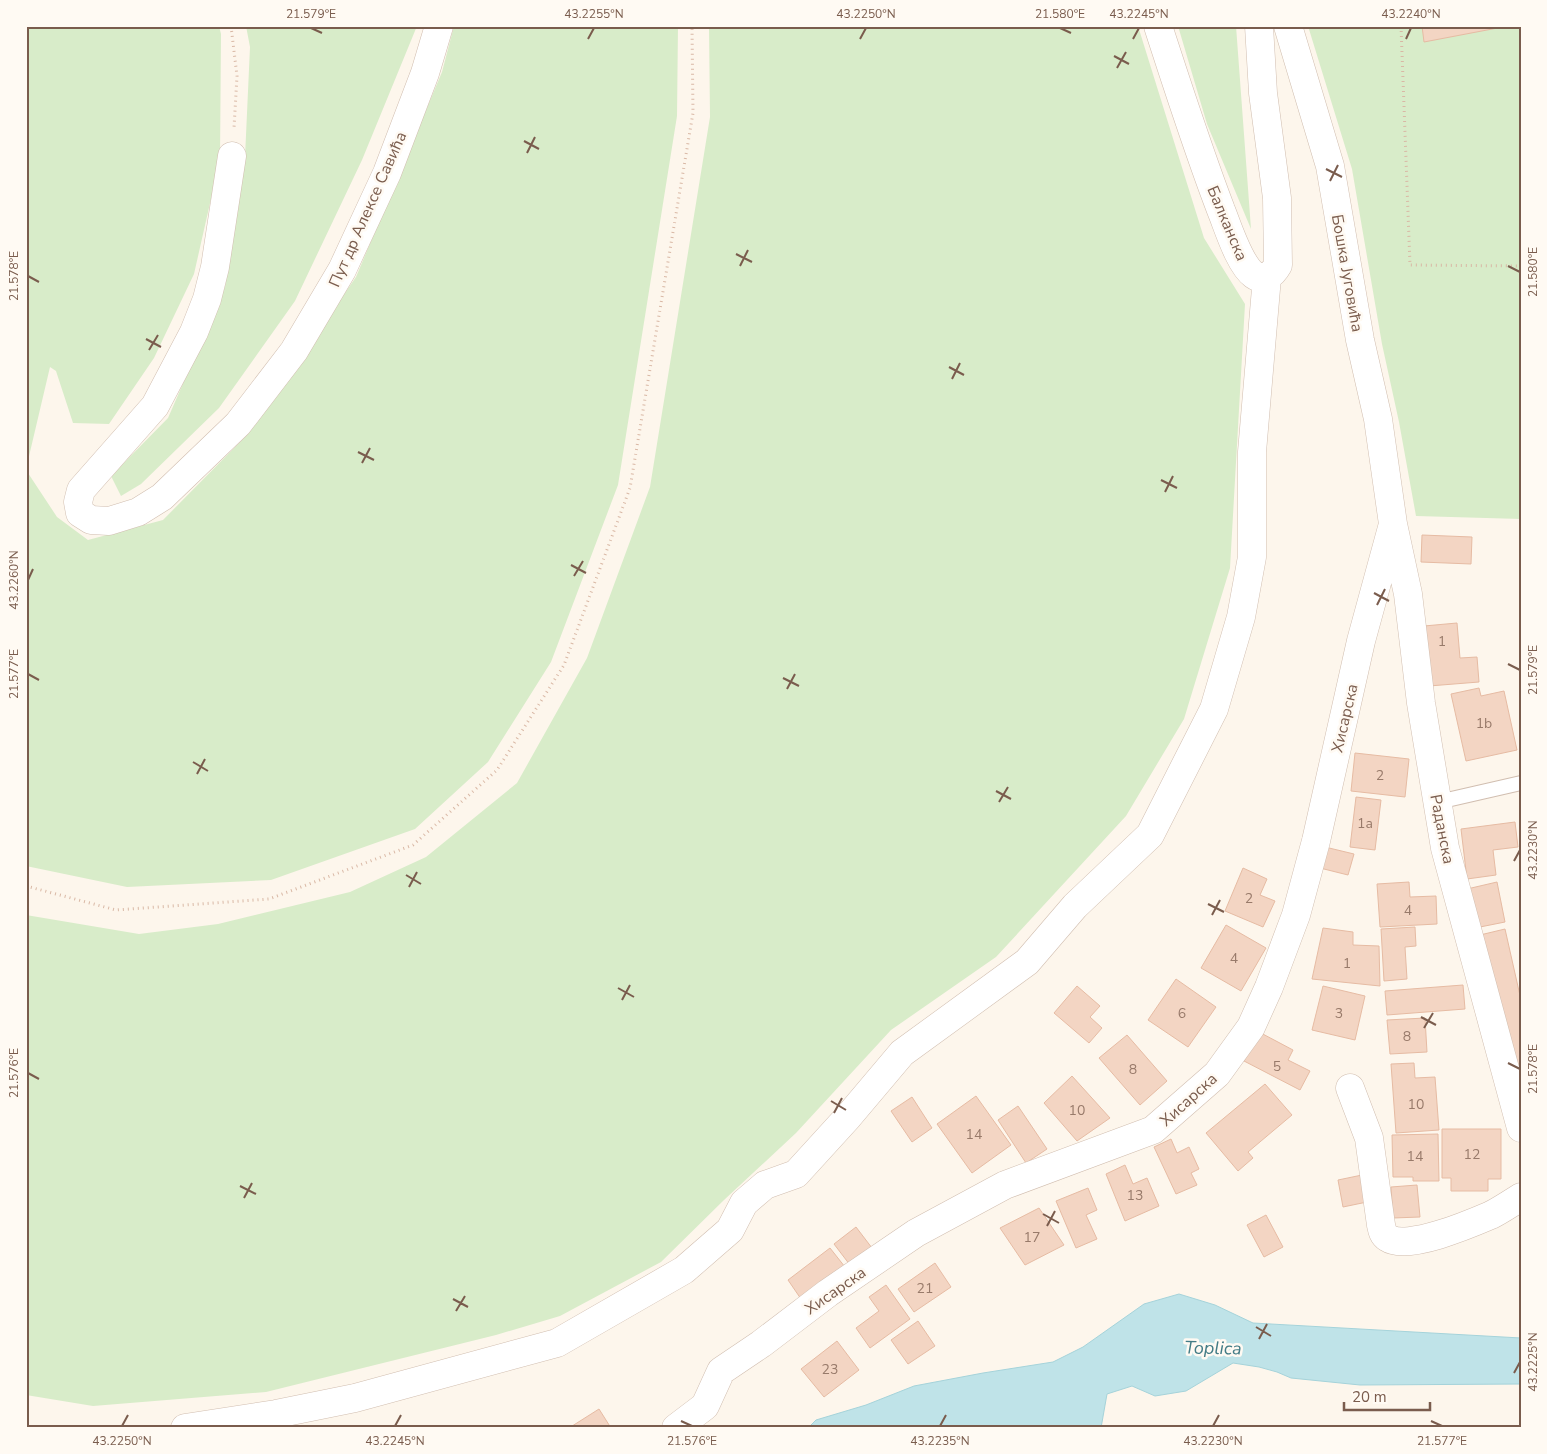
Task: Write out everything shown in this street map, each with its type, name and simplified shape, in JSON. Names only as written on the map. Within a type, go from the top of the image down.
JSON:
[{"type":"street","name":"Пут др Алексе Савића","points":[[232,156],[215,267],[207,299],[194,332],[155,406],[81,490],[78,502],[80,513],[91,520],[109,520],[123,517],[138,512],[162,497],[238,424],[294,351],[342,270],[387,173],[425,73],[439,26]]},
{"type":"street","name":"Балканска","points":[[1158,26],[1189,124],[1233,240],[1243,260],[1253,274],[1259,277],[1267,277]]},
{"type":"street","points":[[185,1428],[276,1414],[355,1398],[557,1343],[684,1270],[730,1230],[744,1203],[764,1185],[796,1174],[848,1117],[902,1053],[1027,962],[1075,906],[1150,834],[1214,709],[1241,617],[1252,557],[1252,452],[1267,277],[1274,273],[1278,265],[1277,198],[1263,93],[1259,26]]},
{"type":"street","name":"Бошка Југовића","points":[[1288,26],[1330,166],[1360,340],[1378,419],[1393,524]]},
{"type":"street","name":"Раданска","points":[[1393,524],[1408,594],[1421,703],[1445,848],[1521,1128]]},
{"type":"street","name":"Хисарска","points":[[676,1428],[705,1406],[721,1371],[761,1344],[828,1293],[916,1233],[1005,1185],[1153,1130],[1217,1074],[1251,1027],[1269,987],[1296,915],[1316,841],[1370,605],[1393,524]]},
{"type":"street","points":[[1350,1088],[1370,1138],[1380,1225],[1388,1238],[1399,1241],[1424,1240],[1492,1214],[1521,1197]]},
{"type":"lane","points":[[1438,802],[1521,783]]},
{"type":"path","points":[[231,26],[237,76],[232,156]]},
{"type":"path","points":[[26,886],[116,910],[269,899],[413,845],[497,770],[564,665],[630,488],[693,113],[692,26]]},
{"type":"path","points":[[1401,26],[1410,265],[1521,266]]},
{"type":"green space","points":[[26,26],[219,26],[221,34],[220,159],[194,274],[154,358],[109,424],[73,423],[56,371],[50,367],[26,469]]},
{"type":"green space","points":[[246,26],[417,26],[362,160],[295,301],[219,408],[141,484],[121,496],[111,476],[168,418],[225,287],[245,157],[250,47]]},
{"type":"green space","points":[[454,26],[678,26],[677,116],[618,485],[551,662],[488,762],[415,829],[271,880],[127,887],[26,866],[26,470],[57,517],[88,540],[163,520],[247,435],[356,277],[442,72]]},
{"type":"green space","points":[[709,26],[1138,26],[1204,238],[1245,304],[1230,568],[1184,719],[1126,816],[996,957],[891,1030],[796,1133],[661,1262],[560,1316],[496,1335],[266,1392],[93,1406],[26,1395],[26,915],[139,934],[218,924],[350,892],[426,857],[517,783],[587,658],[650,487],[710,117]]},
{"type":"green space","points":[[1178,26],[1236,26],[1251,229],[1207,124]]},
{"type":"green space","points":[[1308,26],[1521,26],[1521,519],[1416,516],[1399,422],[1382,344],[1352,169]]},
{"type":"water","name":"Toplica","points":[[1179,1294],[1215,1305],[1253,1323],[1521,1338],[1521,1384],[1360,1385],[1291,1378],[1259,1367],[1233,1363],[1186,1391],[1155,1396],[1132,1386],[1107,1394],[1101,1428],[808,1428],[816,1420],[866,1405],[914,1386],[1053,1362],[1083,1347],[1144,1304]]},
{"type":"building","points":[[1422,26],[1508,26],[1424,42]]},
{"type":"building","points":[[1422,535],[1472,537],[1471,564],[1421,562]]},
{"type":"building","points":[[1457,623],[1460,658],[1477,657],[1479,682],[1429,686],[1424,626]]},
{"type":"building","points":[[1479,688],[1481,696],[1504,691],[1517,750],[1466,761],[1451,694]]},
{"type":"building","points":[[1355,753],[1409,759],[1405,797],[1351,791]]},
{"type":"building","points":[[1356,797],[1381,800],[1375,850],[1350,847]]},
{"type":"building","points":[[1515,822],[1518,847],[1493,850],[1496,875],[1467,879],[1461,829]]},
{"type":"building","points":[[1325,847],[1354,854],[1348,875],[1320,868]]},
{"type":"building","points":[[1243,868],[1267,879],[1260,895],[1275,901],[1263,927],[1225,911]]},
{"type":"building","points":[[1409,882],[1410,897],[1436,896],[1437,924],[1380,927],[1377,884]]},
{"type":"building","points":[[1497,882],[1505,922],[1475,928],[1467,889]]},
{"type":"building","points":[[1226,925],[1266,948],[1241,991],[1201,968]]},
{"type":"building","points":[[1415,927],[1416,946],[1405,947],[1407,979],[1384,981],[1381,929]]},
{"type":"building","points":[[1323,928],[1353,932],[1353,945],[1379,946],[1380,986],[1312,979]]},
{"type":"building","points":[[1505,929],[1521,1000],[1521,1115],[1480,935]]},
{"type":"building","points":[[1176,979],[1216,1007],[1188,1047],[1148,1020]]},
{"type":"building","points":[[1463,985],[1465,1009],[1387,1015],[1385,991]]},
{"type":"building","points":[[1077,986],[1100,1006],[1090,1017],[1102,1028],[1089,1043],[1054,1013]]},
{"type":"building","points":[[1323,986],[1365,996],[1355,1040],[1312,1030]]},
{"type":"building","points":[[1425,1018],[1427,1052],[1390,1054],[1387,1020]]},
{"type":"building","points":[[1259,1032],[1293,1050],[1288,1060],[1310,1071],[1300,1090],[1244,1061]]},
{"type":"building","points":[[1127,1035],[1167,1081],[1140,1105],[1099,1058]]},
{"type":"building","points":[[1414,1063],[1415,1078],[1435,1077],[1439,1130],[1396,1133],[1391,1064]]},
{"type":"building","points":[[1072,1076],[1110,1118],[1077,1141],[1044,1103]]},
{"type":"building","points":[[1265,1084],[1292,1115],[1248,1152],[1253,1158],[1238,1171],[1206,1133]]},
{"type":"building","points":[[976,1096],[1011,1145],[972,1173],[937,1124]]},
{"type":"building","points":[[912,1097],[932,1128],[912,1142],[891,1111]]},
{"type":"building","points":[[1018,1106],[1047,1149],[1026,1163],[998,1120]]},
{"type":"building","points":[[1442,1129],[1501,1129],[1501,1179],[1488,1179],[1488,1191],[1451,1191],[1451,1178],[1442,1178]]},
{"type":"building","points":[[1438,1134],[1439,1181],[1413,1181],[1413,1177],[1393,1177],[1392,1135]]},
{"type":"building","points":[[1171,1139],[1177,1153],[1189,1147],[1199,1169],[1191,1173],[1197,1185],[1176,1194],[1154,1147]]},
{"type":"building","points":[[1125,1165],[1133,1184],[1147,1178],[1159,1206],[1125,1221],[1106,1174]]},
{"type":"building","points":[[1362,1175],[1367,1202],[1343,1207],[1338,1180]]},
{"type":"building","points":[[1417,1185],[1420,1217],[1393,1218],[1391,1187]]},
{"type":"building","points":[[1088,1188],[1097,1210],[1086,1215],[1097,1239],[1076,1248],[1056,1201]]},
{"type":"building","points":[[1039,1208],[1064,1245],[1025,1265],[1000,1228]]},
{"type":"building","points":[[1266,1215],[1283,1247],[1264,1257],[1247,1225]]},
{"type":"building","points":[[856,1227],[872,1248],[850,1265],[834,1244]]},
{"type":"building","points":[[830,1248],[845,1267],[801,1299],[788,1280]]},
{"type":"building","points":[[935,1263],[951,1287],[914,1312],[898,1289]]},
{"type":"building","points":[[886,1285],[910,1319],[870,1348],[856,1328],[879,1311],[869,1297]]},
{"type":"building","points":[[918,1321],[935,1346],[908,1364],[891,1340]]},
{"type":"building","points":[[837,1341],[859,1370],[824,1397],[801,1369]]},
{"type":"building","points":[[599,1409],[611,1428],[569,1428]]}]
